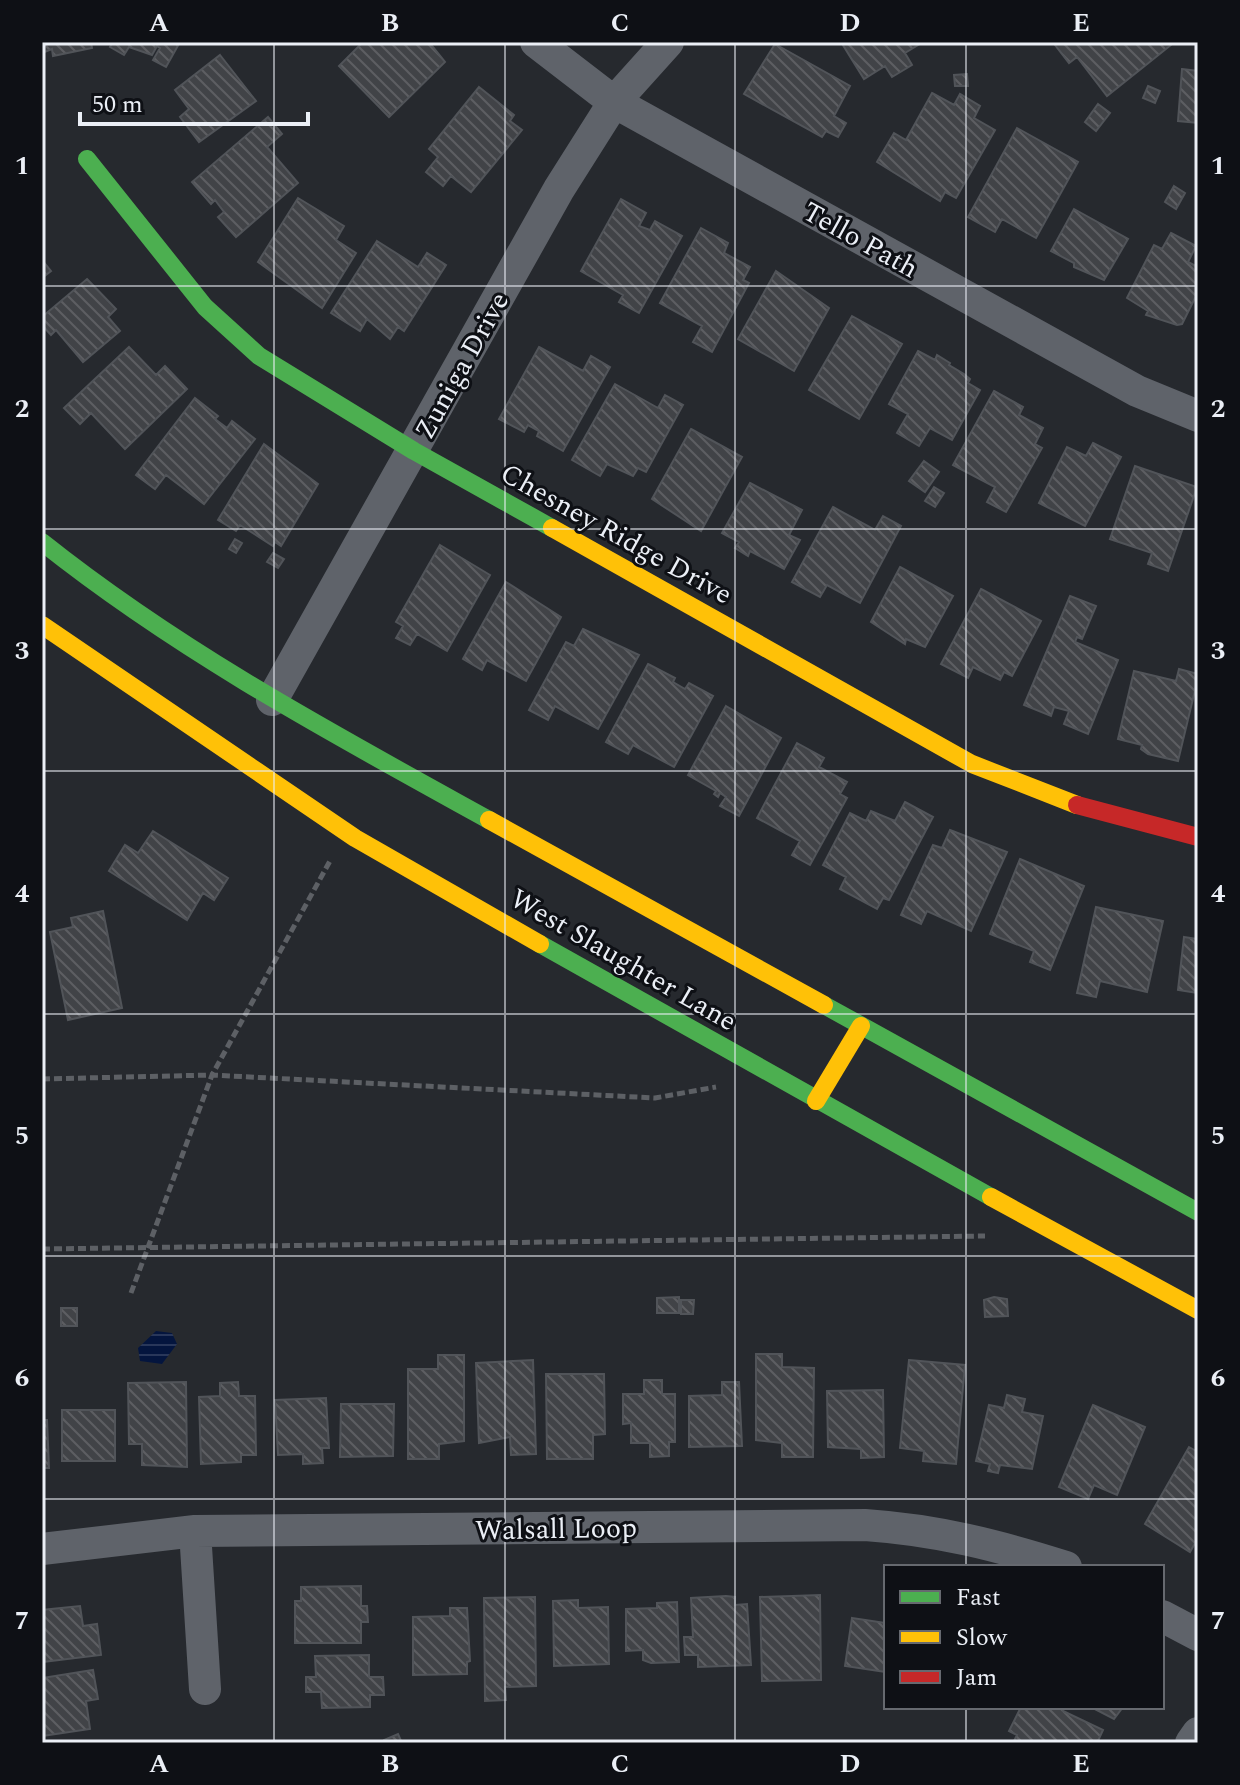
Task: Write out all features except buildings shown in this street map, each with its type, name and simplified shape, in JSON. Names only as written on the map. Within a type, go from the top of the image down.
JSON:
[{"type":"main road","name":"Chesney Ridge Drive","points":[[87,159],[181,280],[234,336],[308,388],[414,451],[972,764],[1094,811],[1198,837]]},
{"type":"main road","name":"West Slaughter Lane","points":[[42,542],[112,598],[272,700],[1198,1212]]},
{"type":"main road","name":"West Slaughter Lane","points":[[42,625],[355,838],[816,1101],[1198,1310]]},
{"type":"main road","points":[[816,1101],[861,1026]]},
{"type":"street","name":"Tello Path","points":[[536,42],[614,102],[1137,391],[1198,416]]},
{"type":"street","name":"Zuniga Drive","points":[[272,700],[559,189],[614,102],[668,42]]},
{"type":"street","name":"Walsall Loop","points":[[42,1549],[195,1531],[865,1525],[921,1529],[987,1541],[1060,1565]]},
{"type":"street","points":[[195,1531],[205,1689]]},
{"type":"street","points":[[1164,1617],[1198,1635]]},
{"type":"street","points":[[1191,1743],[1198,1733]]},
{"type":"path","points":[[131,1293],[212,1075],[336,850]]},
{"type":"path","points":[[42,1079],[212,1075],[655,1098],[724,1085]]},
{"type":"path","points":[[42,1249],[893,1240],[999,1235]]},
{"type":"water","points":[[156,1331],[172,1333],[177,1344],[162,1364],[140,1361],[138,1348]]},
{"type":"traffic: fast","points":[[87,159],[205,307],[259,356],[414,451],[552,528]]},
{"type":"traffic: fast","points":[[42,542],[148,620],[203,656],[316,724],[489,820]]},
{"type":"traffic: fast","points":[[540,944],[991,1197]]},
{"type":"traffic: fast","points":[[824,1005],[1198,1212]]},
{"type":"traffic: slow","points":[[552,528],[972,764],[1077,805]]},
{"type":"traffic: slow","points":[[42,625],[355,838],[540,944]]},
{"type":"traffic: slow","points":[[489,820],[824,1005]]},
{"type":"traffic: slow","points":[[816,1101],[861,1026]]},
{"type":"traffic: slow","points":[[991,1197],[1198,1310]]},
{"type":"traffic: jam","points":[[1077,805],[1198,837]]}]
